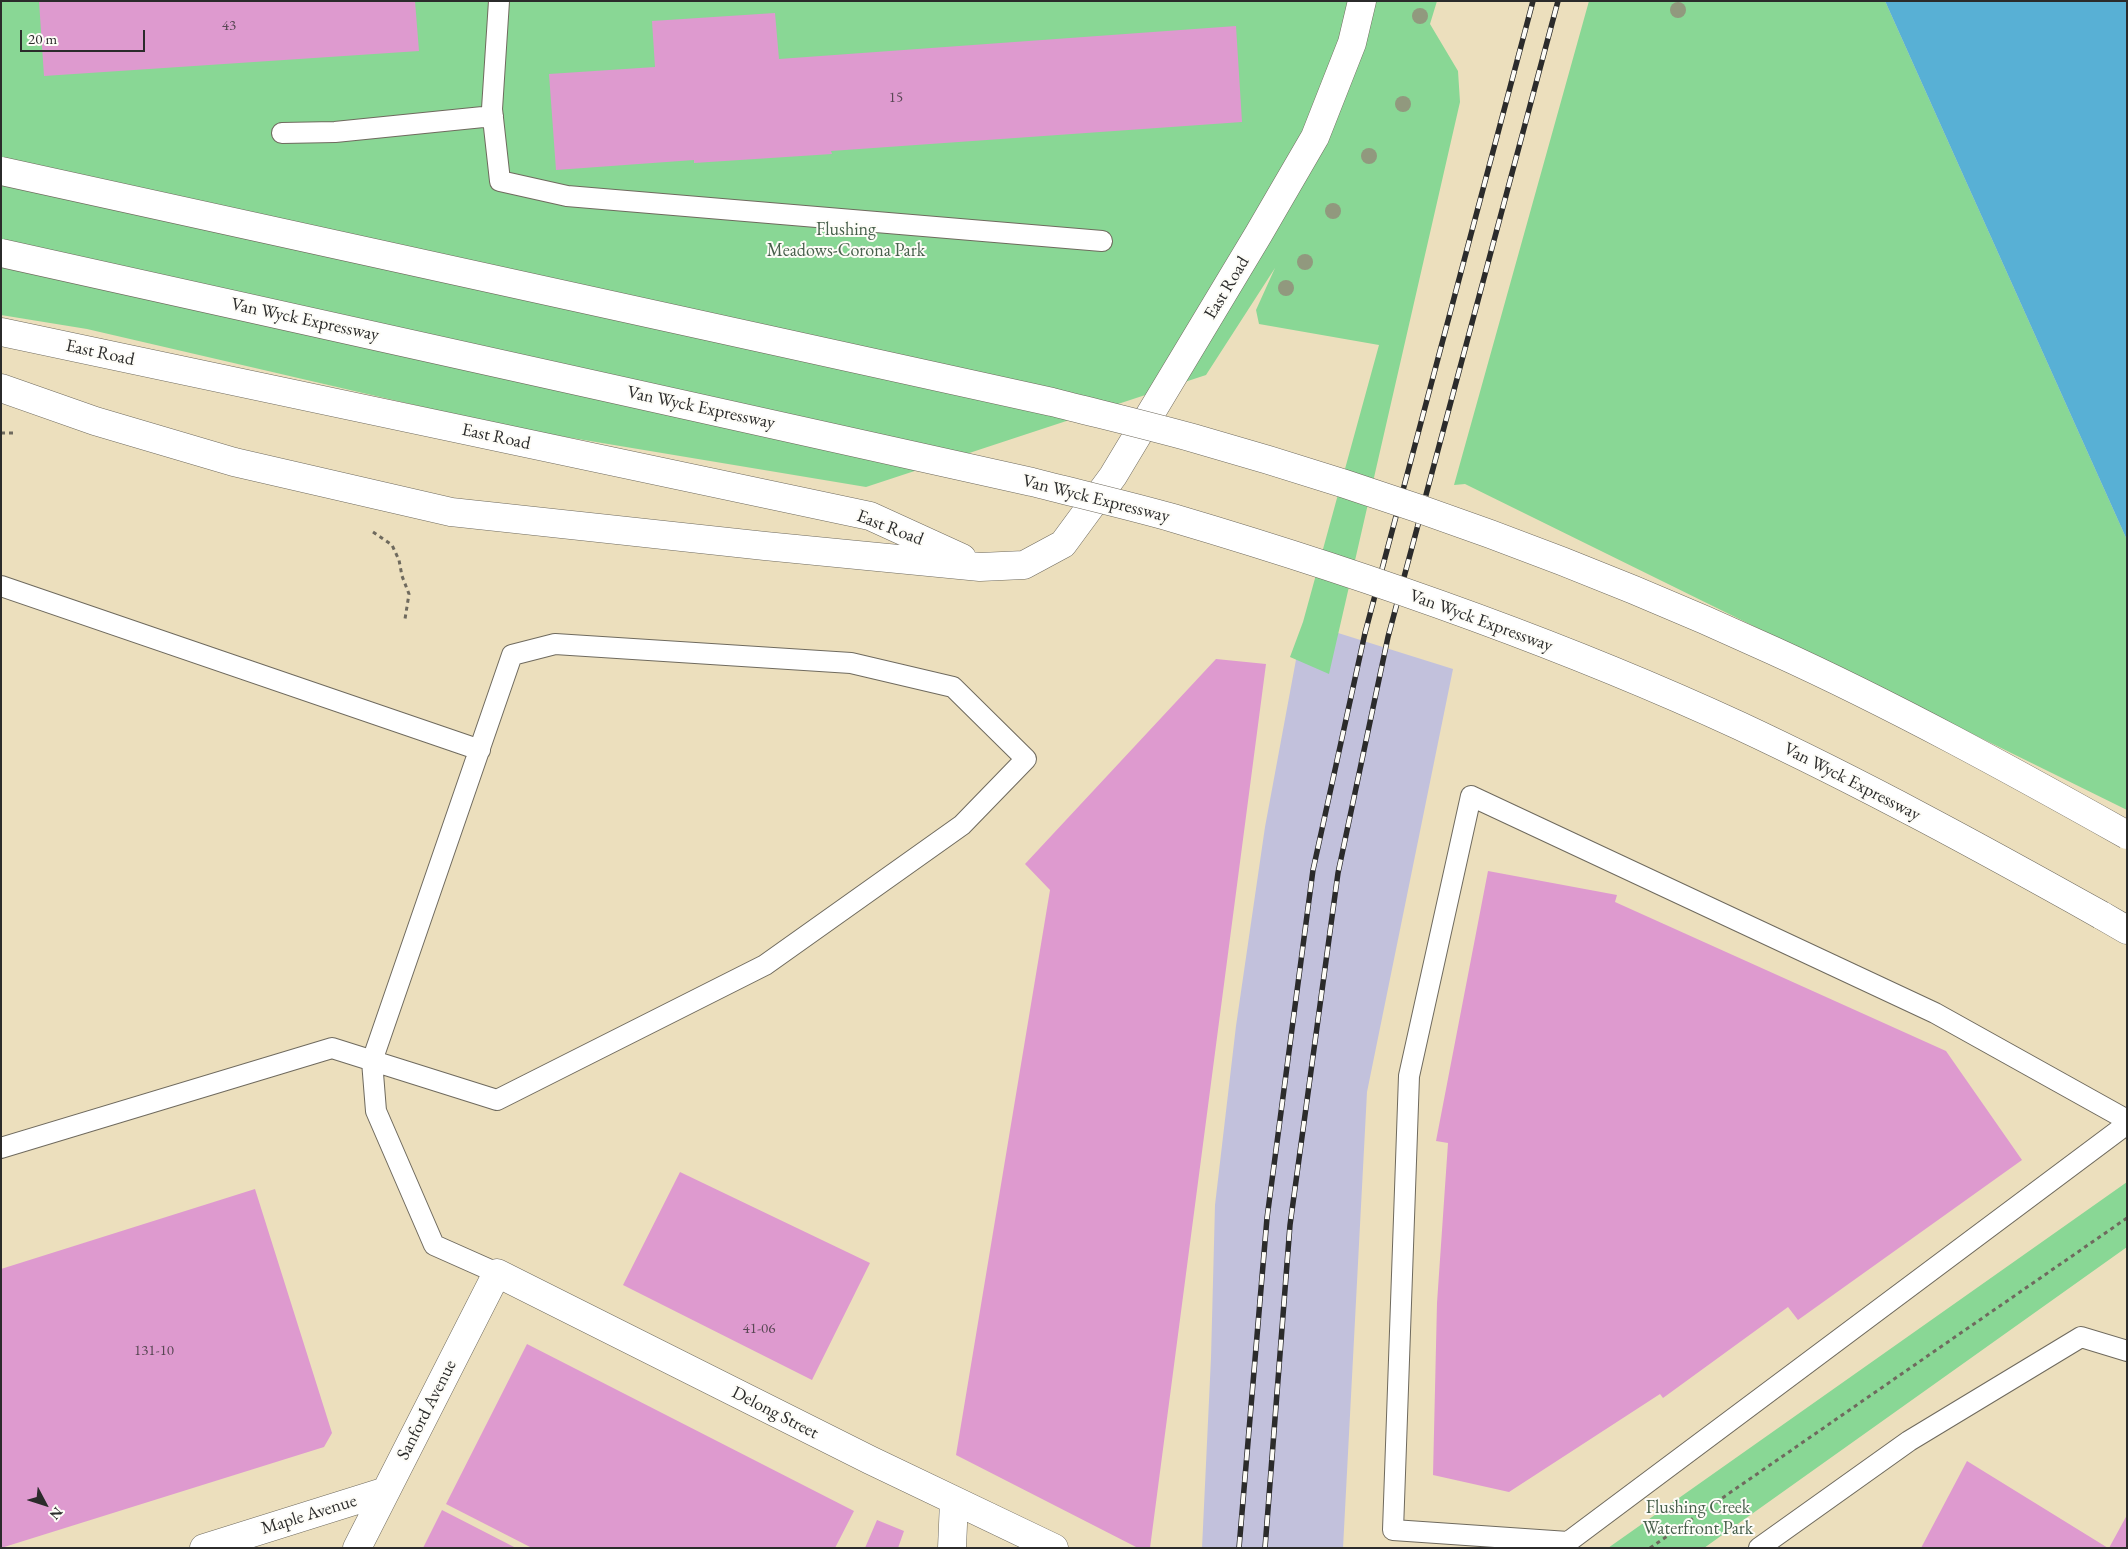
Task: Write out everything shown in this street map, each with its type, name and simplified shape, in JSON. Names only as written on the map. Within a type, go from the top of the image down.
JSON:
[{"type":"main road","name":"East Road","points":[[1,332],[870,516],[982,567],[1024,565],[1064,544],[1113,476],[1253,244],[1315,137],[1352,43],[1362,1]]},
{"type":"main road","points":[[1,171],[1052,402],[1193,438],[1364,491],[1518,545],[1646,596],[1774,651],[1900,712],[2127,835]]},
{"type":"main road","name":"Van Wyck Expressway","points":[[1,253],[1032,482],[1170,518],[1341,570],[1488,622],[1615,672],[1740,726],[1980,847],[2127,930]]},
{"type":"main road","points":[[1,388],[95,421],[234,462],[451,512],[982,567]]},
{"type":"main road","name":"Sanford Avenue","points":[[357,1548],[497,1273]]},
{"type":"main road","name":"Delong Street","points":[[497,1273],[954,1502],[1054,1548]]},
{"type":"main road","name":"Maple Avenue","points":[[204,1548],[386,1491]]},
{"type":"main road","points":[[952,1548],[954,1502]]},
{"type":"lane","points":[[499,1],[492,116],[500,181],[567,196],[1102,241]]},
{"type":"lane","points":[[282,133],[335,132],[492,116]]},
{"type":"lane","points":[[1,586],[480,750]]},
{"type":"lane","points":[[1,1148],[332,1048],[372,1061],[497,1100],[765,965],[962,825],[1026,759],[953,688],[851,663],[555,644],[512,655],[372,1061],[376,1111],[434,1245],[497,1273]]},
{"type":"lane","points":[[1471,796],[1935,1013],[2127,1122],[1564,1545],[1393,1530],[1409,1076],[1471,796]]},
{"type":"lane","points":[[1759,1548],[1909,1441],[2082,1336],[2127,1351]]},
{"type":"path","points":[[399,560],[402,576],[410,594],[405,619]]},
{"type":"path","points":[[1650,1548],[2127,1218]]},
{"type":"shaded area","points":[[1303,622],[1453,669],[1367,1092],[1343,1548],[1202,1548],[1211,1358],[1215,1205],[1236,1026],[1265,827]]},
{"type":"green space","name":"Flushing Meadows-Corona Park","points":[[1,1],[1437,1],[1430,24],[1458,71],[1460,102],[1329,674],[1290,657],[1303,622],[1379,345],[1259,324],[1256,310],[1275,268],[1206,375],[866,487],[518,429],[87,329],[1,315]]},
{"type":"green space","points":[[1589,1],[1885,1],[2127,540],[2127,810],[1465,484],[1454,485]]},
{"type":"green space","name":"Flushing Creek Waterfront Park","points":[[2127,1182],[2127,1247],[1704,1548],[1608,1548]]},
{"type":"water","points":[[1885,1],[2127,1],[2127,540]]},
{"type":"building","points":[[39,1],[415,1],[419,51],[44,76]]},
{"type":"building","points":[[775,13],[779,59],[1236,26],[1242,122],[831,151],[832,154],[694,163],[694,160],[556,170],[549,74],[655,67],[652,21]]},
{"type":"building","points":[[1216,659],[1266,664],[1150,1548],[1138,1548],[956,1455],[1050,890],[1025,864]]},
{"type":"building","points":[[1488,871],[1617,895],[1615,902],[1946,1051],[2022,1160],[1798,1320],[1788,1307],[1663,1398],[1660,1394],[1509,1492],[1433,1475],[1437,1303],[1448,1143],[1436,1141]]},
{"type":"building","points":[[680,1172],[870,1263],[812,1380],[623,1285]]},
{"type":"building","points":[[255,1189],[332,1433],[324,1447],[1,1548],[1,1269]]},
{"type":"building","points":[[527,1344],[854,1511],[835,1548],[532,1548],[446,1504]]},
{"type":"building","points":[[1967,1461],[2108,1548],[1921,1548]]},
{"type":"building","points":[[442,1510],[516,1548],[423,1548]]},
{"type":"building","points":[[2127,1515],[2127,1548],[2109,1548]]},
{"type":"building","points":[[877,1520],[904,1531],[898,1548],[865,1548]]},
{"type":"railway","points":[[1239,1548],[1267,1218],[1313,870],[1365,633],[1533,1]]},
{"type":"railway","points":[[1265,1548],[1290,1225],[1338,873],[1388,637],[1558,1]]}]
